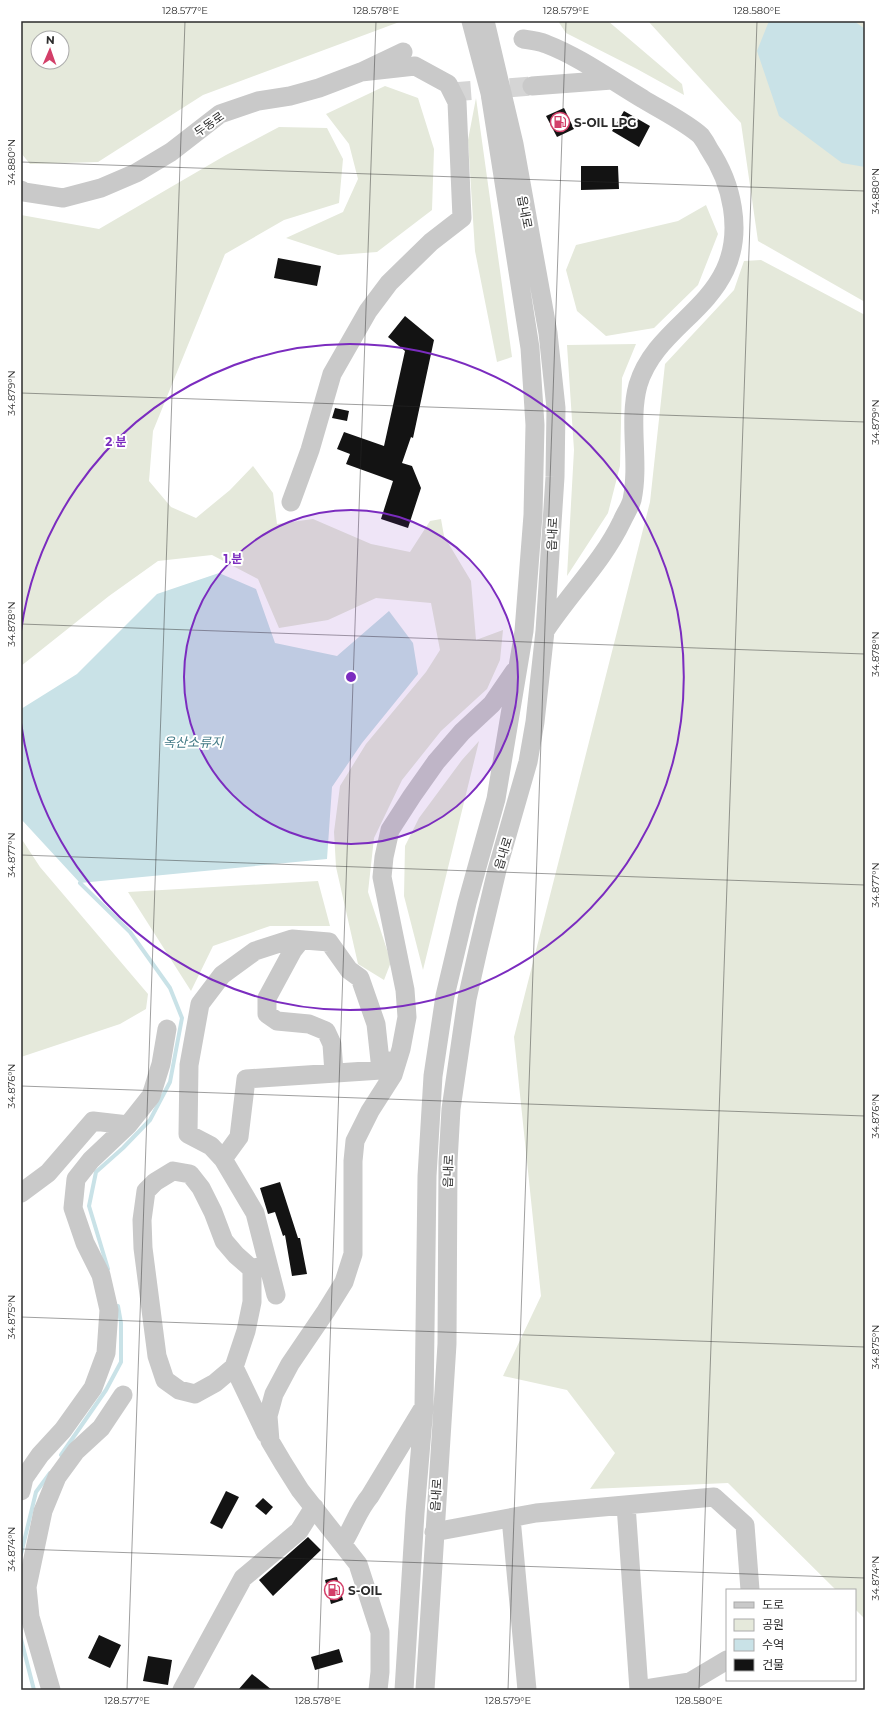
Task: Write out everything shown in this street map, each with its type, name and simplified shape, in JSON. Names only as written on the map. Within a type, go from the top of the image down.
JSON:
[{"type":"street","name":"읍내로","points":[[404,1690],[424,1407],[427,1176],[433,1076],[445,996],[467,903],[496,800],[524,631],[533,515],[535,425],[530,348],[490,93],[471,21]]},
{"type":"street","name":"읍내로","points":[[425,1690],[447,1344],[448,1162],[451,1109],[467,999],[498,870],[528,762],[535,722],[548,595],[555,477],[556,408],[548,333],[514,144],[485,21]]},
{"type":"street","points":[[523,39],[545,44],[588,65],[672,117],[701,137],[716,159],[728,184],[733,212],[733,241],[726,268],[717,286],[699,307],[660,344],[639,384],[635,408],[635,469],[632,501],[613,540],[545,631]]},
{"type":"street","name":"두동로","points":[[21,190],[24,192],[63,198],[101,188],[136,173],[170,152],[220,114],[258,101],[290,96],[319,88],[361,72],[403,52]]},
{"type":"street","points":[[291,502],[310,450],[332,374],[368,311],[389,283],[431,242],[462,218],[457,102],[448,84],[415,66],[361,72]]},
{"type":"street","points":[[532,86],[612,80]]},
{"type":"street","points":[[548,595],[570,596]]},
{"type":"street","points":[[270,1441],[268,1416],[274,1394],[290,1364],[344,1282],[353,1254],[353,1161],[355,1141],[370,1112],[393,1075],[401,1048],[407,1017],[405,990],[382,877],[384,857],[390,830],[436,762],[462,732],[492,704],[518,666]]},
{"type":"street","points":[[492,704],[503,707],[510,714]]},
{"type":"street","points":[[276,1295],[260,1266],[236,1255],[224,1241],[201,1188],[190,1174],[173,1171],[155,1182],[146,1192],[142,1220],[143,1248],[156,1356],[165,1380],[180,1390],[195,1394],[215,1383],[234,1367],[246,1331],[260,1266],[255,1213],[223,1159],[211,1146],[188,1134],[189,1065],[200,1004],[222,975],[255,951],[292,939],[329,942],[349,970],[360,978],[376,1024],[381,1070]]},
{"type":"street","points":[[301,940],[293,950],[267,998],[267,1014],[277,1021],[309,1024],[326,1031],[332,1044],[334,1074]]},
{"type":"street","points":[[21,1491],[24,1478],[40,1455],[63,1430],[93,1388],[106,1353],[109,1310],[101,1275],[85,1243],[73,1208],[76,1179],[91,1160],[128,1125],[151,1096],[161,1064],[167,1029]]},
{"type":"street","points":[[223,1159],[239,1137],[246,1079],[381,1070],[401,1048]]},
{"type":"street","points":[[21,1193],[48,1173],[93,1121],[128,1125]]},
{"type":"street","points":[[234,1367],[270,1441],[300,1490],[358,1564],[397,1690]]},
{"type":"street","points":[[51,1690],[30,1617],[27,1587],[43,1511],[57,1477],[76,1451],[101,1428],[123,1394]]},
{"type":"street","points":[[342,1543],[361,1507],[370,1496],[424,1407]]},
{"type":"street","points":[[434,1532],[536,1513],[714,1497],[745,1525],[750,1589]]},
{"type":"street","points":[[626,1505],[639,1690],[690,1682],[726,1661]]},
{"type":"street","points":[[182,1690],[243,1578],[299,1531],[314,1507]]},
{"type":"street","points":[[511,1518],[527,1690]]},
{"type":"street","points":[[378,1690],[380,1632]]},
{"type":"green space","points":[[21,21],[402,21],[203,95],[98,162],[30,164],[21,153]]},
{"type":"green space","points":[[558,21],[608,21],[682,84],[684,95],[566,33]]},
{"type":"green space","points":[[648,21],[865,21],[865,302],[758,241],[741,123]]},
{"type":"green space","points":[[385,86],[418,98],[434,149],[432,210],[377,252],[338,255],[286,238],[343,212],[358,179],[349,144],[326,114]]},
{"type":"green space","points":[[476,98],[512,357],[497,362],[475,251],[468,140]]},
{"type":"green space","points":[[279,127],[327,128],[343,159],[339,203],[284,220],[225,254],[153,431],[149,481],[171,507],[196,518],[230,490],[253,466],[273,493],[277,524],[313,519],[371,544],[410,552],[430,521],[441,519],[444,536],[471,581],[476,640],[503,630],[500,660],[487,689],[441,731],[402,780],[374,838],[368,892],[391,962],[384,980],[358,964],[336,867],[334,832],[340,786],[366,744],[426,672],[440,650],[431,603],[376,598],[328,620],[279,628],[258,579],[212,555],[158,561],[109,596],[21,666],[21,215],[99,229],[226,155]]},
{"type":"green space","points":[[706,205],[718,234],[698,285],[654,328],[606,336],[577,311],[566,270],[576,245],[678,221]]},
{"type":"green space","points":[[761,260],[865,315],[865,1619],[856,1610],[856,1589],[835,1589],[728,1483],[590,1489],[615,1453],[567,1390],[503,1376],[541,1296],[514,1037],[650,502],[665,364],[734,290],[744,261]]},
{"type":"green space","points":[[636,344],[622,378],[620,466],[608,513],[567,576],[574,450],[567,345]]},
{"type":"green space","points":[[479,741],[423,970],[404,896],[405,846],[419,818],[462,760]]},
{"type":"green space","points":[[21,838],[40,867],[148,994],[146,1009],[120,1024],[21,1057]]},
{"type":"green space","points":[[318,881],[330,926],[270,926],[213,946],[191,991],[128,892]]},
{"type":"water","points":[[769,21],[854,21],[865,29],[865,167],[842,163],[779,116],[757,51]]},
{"type":"water","name":"옥산소류지","points":[[219,573],[256,589],[275,643],[337,656],[389,611],[413,643],[418,674],[362,743],[332,787],[327,859],[80,883],[21,819],[21,709],[77,674],[157,594]]},
{"type":"building","name":"S-OIL LPG","points":[[564,108],[574,129],[557,137],[546,116]]},
{"type":"building","points":[[624,111],[650,126],[639,147],[612,131]]},
{"type":"building","points":[[581,166],[618,166],[619,189],[581,190]]},
{"type":"building","points":[[278,258],[321,266],[317,286],[274,278]]},
{"type":"building","points":[[405,316],[434,340],[413,438],[411,437],[402,463],[412,466],[421,488],[408,528],[381,519],[393,481],[346,464],[350,454],[337,449],[344,432],[384,446],[405,351],[388,337]]},
{"type":"building","points":[[335,408],[349,411],[347,421],[332,418]]},
{"type":"building","points":[[280,1182],[298,1238],[300,1238],[307,1274],[292,1276],[285,1235],[283,1236],[275,1212],[268,1214],[260,1188]]},
{"type":"building","points":[[226,1491],[239,1497],[222,1529],[210,1523]]},
{"type":"building","points":[[263,1498],[273,1507],[266,1515],[255,1506]]},
{"type":"building","points":[[308,1537],[321,1550],[273,1596],[259,1580]]},
{"type":"building","name":"S-OIL","points":[[337,1577],[343,1600],[331,1604],[325,1580]]},
{"type":"building","points":[[99,1635],[121,1645],[110,1668],[88,1658]]},
{"type":"building","points":[[339,1649],[343,1662],[315,1670],[311,1657]]},
{"type":"building","points":[[148,1656],[172,1660],[168,1685],[143,1681]]},
{"type":"building","points":[[252,1674],[272,1690],[238,1690]]},
{"type":"waterway","points":[[80,883],[130,932],[170,988],[182,1018],[170,1082],[150,1120],[123,1148],[96,1172],[89,1206],[108,1269]]},
{"type":"waterway","points":[[61,1455],[106,1390],[121,1362],[121,1323],[118,1306]]},
{"type":"waterway","points":[[21,1554],[36,1492],[50,1473]]},
{"type":"waterway","points":[[21,1639],[34,1690]]},
{"type":"tunnel","points":[[452,92],[532,86]]},
{"type":"place","name":"S-OIL LPG","points":[[560,122]]},
{"type":"place","name":"S-OIL","points":[[334,1590]]}]
